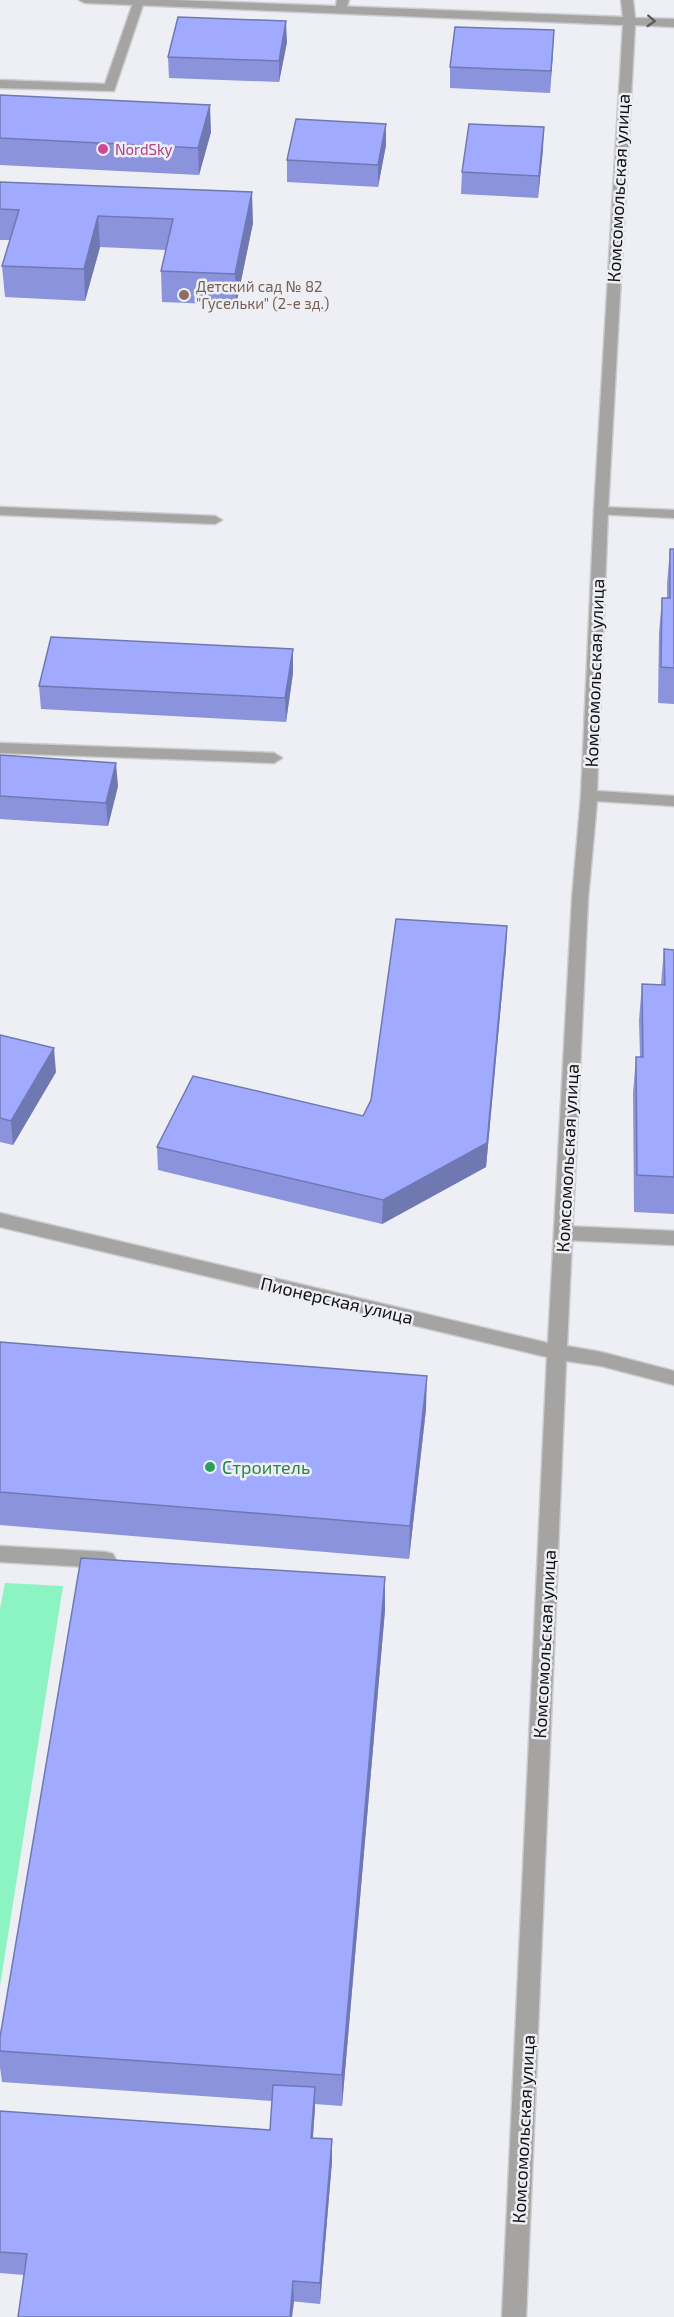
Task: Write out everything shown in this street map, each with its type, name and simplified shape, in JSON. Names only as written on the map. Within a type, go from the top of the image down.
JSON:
[{"type":"street","points":[[85,0],[342,5],[674,23]]},
{"type":"street","name":"Комсомольская улица","points":[[514,2317],[557,1352],[580,899],[589,796],[601,511],[629,20],[627,0]]},
{"type":"street","points":[[0,84],[110,88],[138,2]]},
{"type":"street","points":[[0,511],[215,520]]},
{"type":"street","points":[[601,511],[674,514]]},
{"type":"street","points":[[0,748],[274,758]]},
{"type":"street","points":[[589,796],[674,801]]},
{"type":"street","name":"Пионерская улица","points":[[0,1220],[557,1352],[601,1359],[674,1378]]},
{"type":"street","points":[[563,1233],[674,1238]]},
{"type":"street","points":[[0,1554],[120,1561]]},
{"type":"green space","points":[[5,1583],[63,1586],[0,1986],[0,1609]]},
{"type":"building","points":[[178,17],[286,21],[279,61],[168,57]]},
{"type":"building","points":[[455,27],[554,30],[551,71],[450,67]]},
{"type":"building","points":[[0,95],[210,105],[198,148],[0,138]]},
{"type":"building","points":[[296,119],[386,124],[378,165],[287,160]]},
{"type":"building","points":[[469,124],[544,127],[539,176],[462,172]]},
{"type":"building","points":[[0,182],[252,192],[235,274],[161,271],[173,219],[98,216],[84,269],[2,266],[19,210],[0,209]]},
{"type":"building","points":[[670,549],[674,549],[674,668],[661,667],[662,598],[670,598]]},
{"type":"building","points":[[51,637],[293,649],[285,698],[39,686]]},
{"type":"building","points":[[0,755],[116,763],[106,803],[0,796]]},
{"type":"building","points":[[396,919],[507,926],[487,1143],[383,1200],[157,1147],[193,1076],[363,1116],[371,1100]]},
{"type":"building","points":[[664,949],[674,950],[674,1177],[637,1175],[636,1057],[643,1057],[642,984],[665,985]]},
{"type":"building","points":[[0,1035],[54,1048],[11,1121],[0,1118]]},
{"type":"building","name":"Строитель","points":[[0,1342],[427,1376],[410,1526],[0,1492]]},
{"type":"building","points":[[81,1558],[385,1577],[342,2075],[0,2051],[0,2037]]},
{"type":"building","points":[[273,2085],[315,2087],[311,2138],[332,2139],[320,2283],[293,2281],[290,2317],[18,2317],[27,2254],[0,2252],[0,2111],[270,2130]]},
{"type":"place","name":"NordSky","points":[[103,149]]},
{"type":"place","name":"Детский сад № 82 \"Гусельки\" (2-е зд.)","points":[[184,295]]},
{"type":"place","name":"Строитель","points":[[210,1467]]}]
